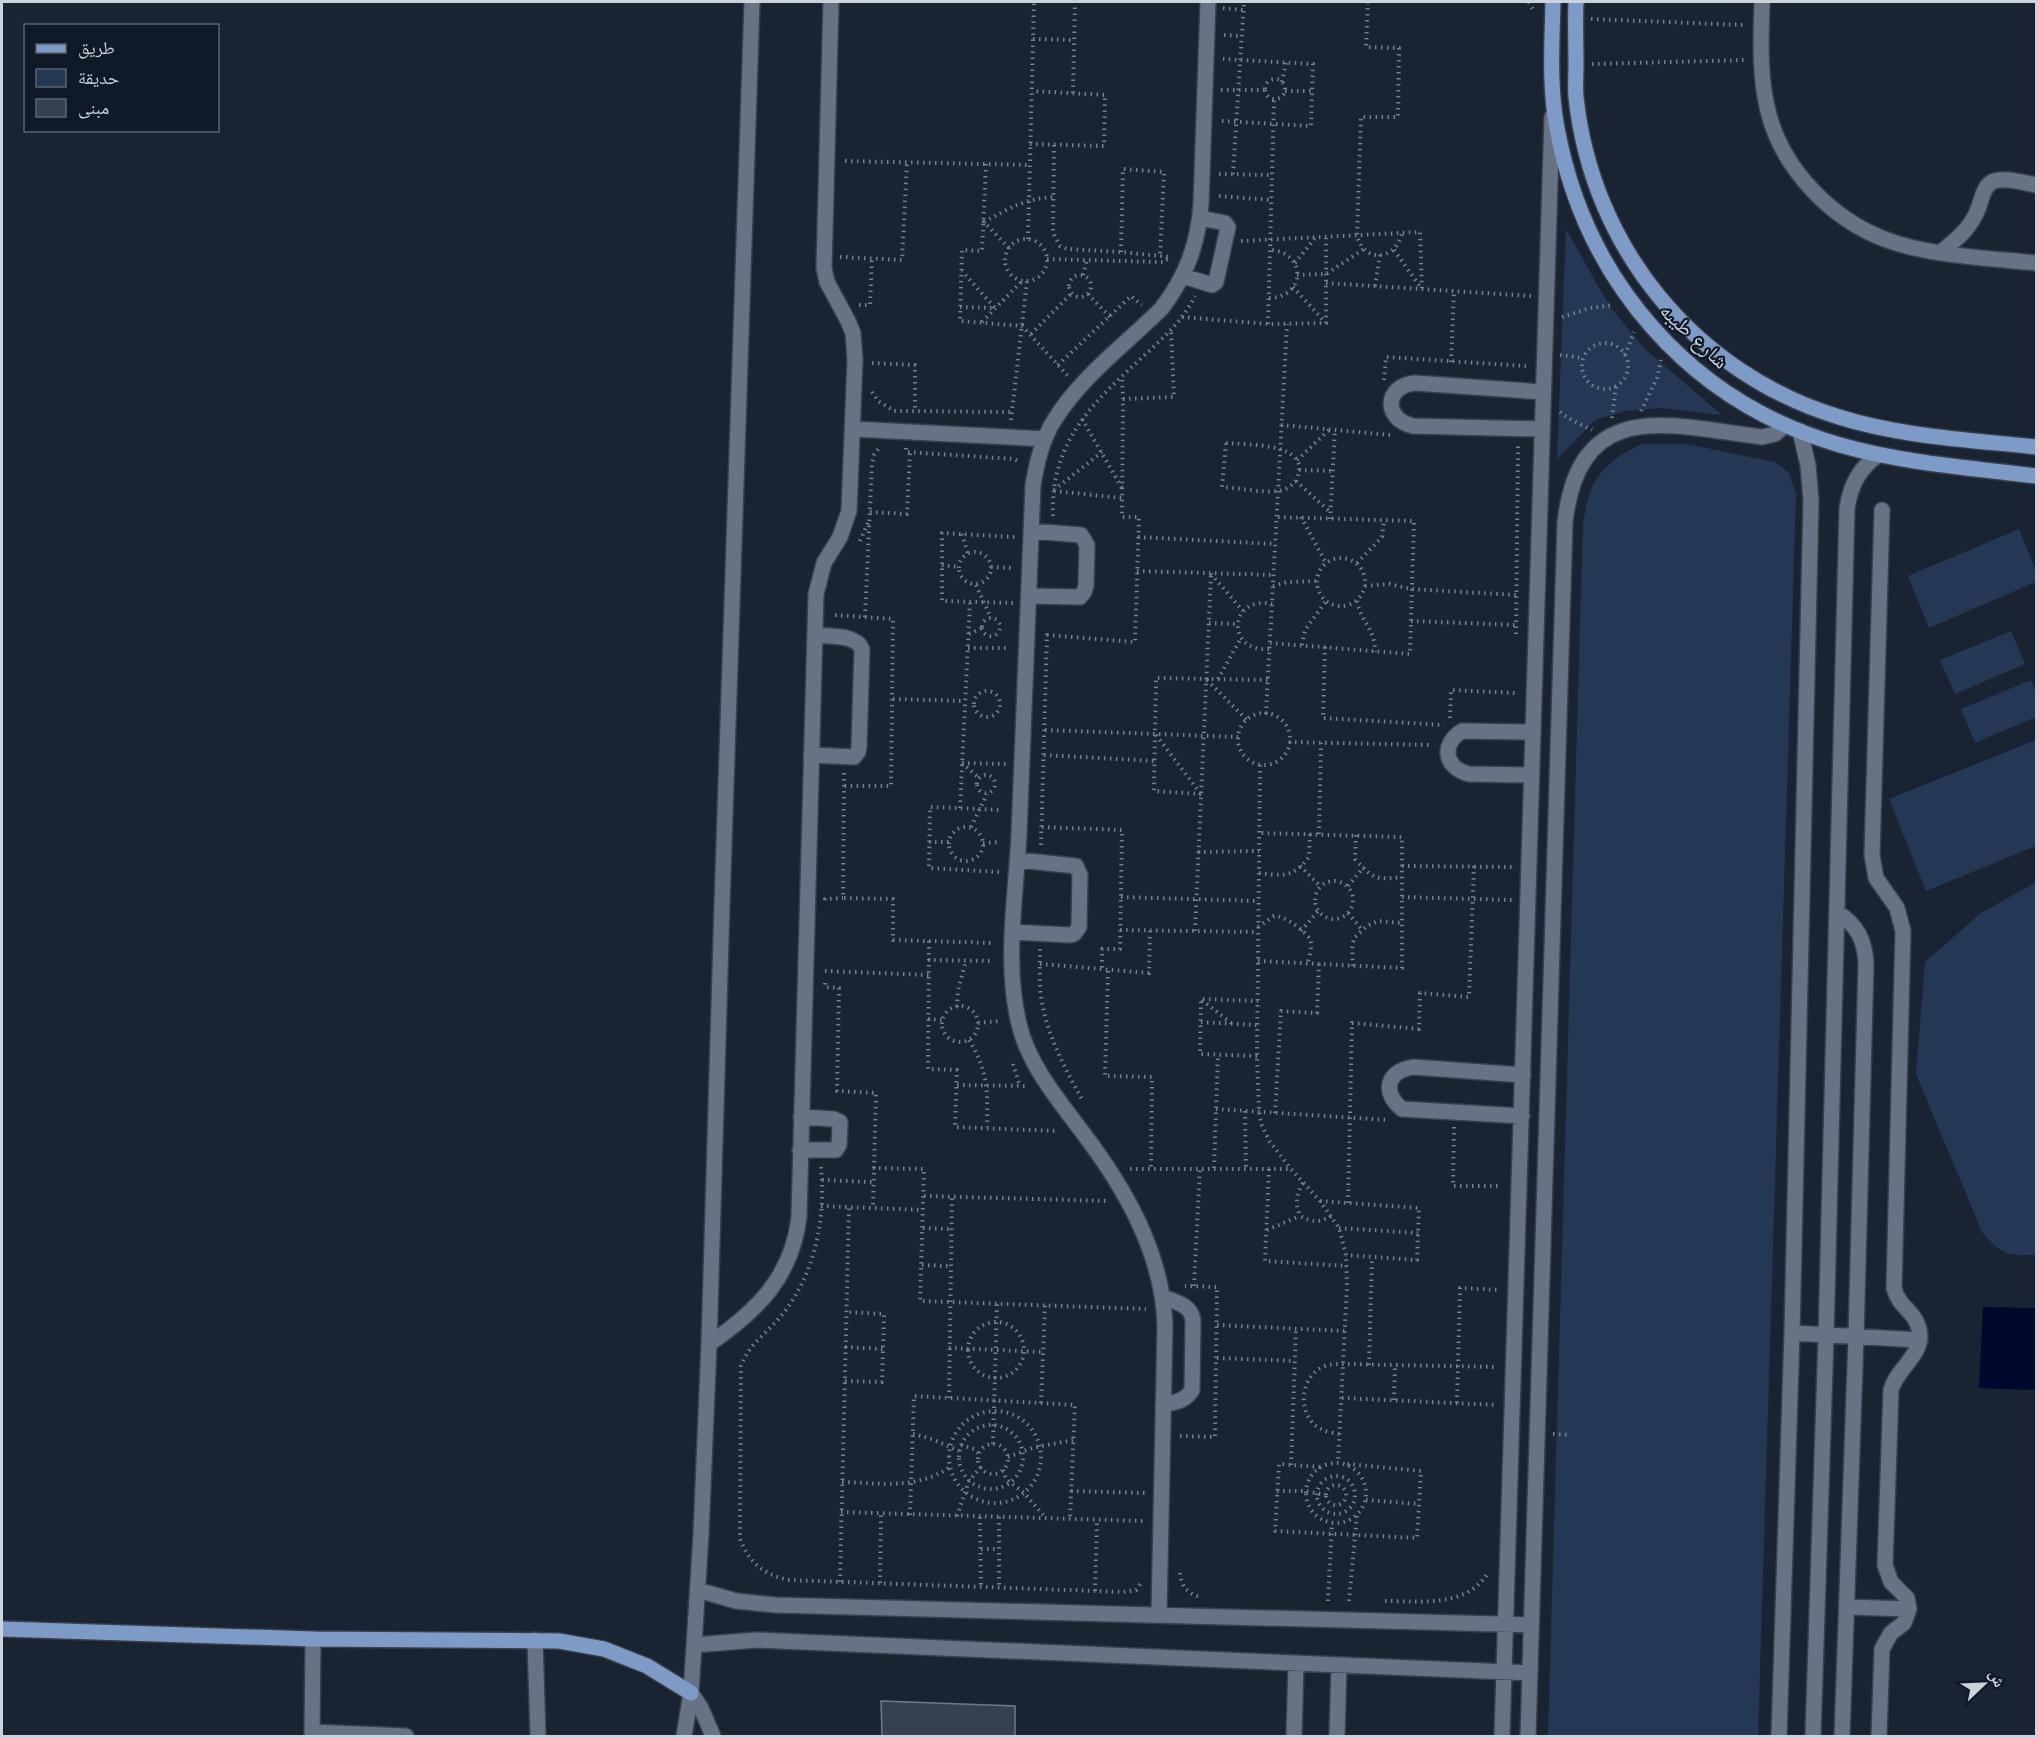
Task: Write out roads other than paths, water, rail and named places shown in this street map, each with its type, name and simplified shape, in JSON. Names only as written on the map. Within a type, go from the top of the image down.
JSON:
[{"type":"main road","name":"شارع طيبه","points":[[1553,2],[1552,93],[1562,150],[1575,194],[1602,257],[1620,287],[1659,336],[1705,378],[1748,406],[1800,431],[1838,445],[1878,455],[2037,476]]},
{"type":"main road","name":"شارع طيبه","points":[[1576,2],[1576,95],[1580,126],[1597,188],[1609,217],[1640,273],[1682,324],[1706,346],[1760,384],[1789,399],[1840,417],[1884,429],[1920,435],[2037,447]]},
{"type":"main road","points":[[2,1629],[313,1639],[569,1642],[604,1648],[646,1666],[691,1693]]},
{"type":"street","points":[[684,1737],[691,1693],[698,1590],[710,1344],[752,2]]},
{"type":"street","points":[[710,1344],[744,1317],[774,1285],[784,1270],[797,1234],[816,594],[824,563],[846,524],[849,511],[855,360],[853,333],[827,282],[824,268],[831,2]]},
{"type":"street","points":[[1762,2],[1761,60],[1768,112],[1781,146],[1800,177],[1819,197],[1855,225],[1888,241],[1941,252],[2037,263]]},
{"type":"street","points":[[1159,1614],[1165,1326],[1163,1297],[1150,1250],[1127,1200],[1098,1154],[1045,1081],[1030,1056],[1019,1026],[1013,994],[1014,867],[1026,534],[1037,461],[1045,439],[1065,404],[1162,308],[1183,276],[1195,248],[1200,218],[1214,5]]},
{"type":"street","points":[[1502,1737],[1552,93]]},
{"type":"street","points":[[1941,252],[1969,226],[1988,184],[1995,180],[2037,185]]},
{"type":"street","points":[[1183,276],[1212,285],[1216,282],[1228,228],[1226,224],[1200,218]]},
{"type":"street","points":[[1541,429],[1413,426],[1403,424],[1395,417],[1391,408],[1392,398],[1397,389],[1405,384],[1543,392]]},
{"type":"street","points":[[1528,1737],[1565,522],[1572,484],[1580,466],[1592,451],[1609,437],[1631,427],[1659,425],[1762,437],[1775,434],[1785,425]]},
{"type":"street","points":[[853,429],[1045,439]]},
{"type":"street","points":[[1779,1737],[1792,1334],[1811,500],[1808,465],[1800,431]]},
{"type":"street","points":[[1813,1737],[1826,1336],[1847,508],[1856,477],[1865,464],[1878,455]]},
{"type":"street","points":[[1879,1737],[1882,1648],[1891,1633],[1904,1623],[1909,1609],[1907,1598],[1891,1582],[1885,1565],[1890,1399],[1893,1382],[1914,1356],[1920,1340],[1918,1324],[1901,1305],[1894,1288],[1903,931],[1897,908],[1876,878],[1872,855],[1882,510]]},
{"type":"street","points":[[1024,599],[1080,597],[1086,586],[1087,545],[1081,535],[1054,532],[1026,534]]},
{"type":"street","points":[[811,755],[854,757],[859,747],[862,650],[856,641],[815,635]]},
{"type":"street","points":[[1531,775],[1469,774],[1452,765],[1448,755],[1449,745],[1462,731],[1532,732]]},
{"type":"street","points":[[1013,932],[1074,934],[1079,927],[1080,907],[1080,875],[1076,866],[1041,862],[1014,867]]},
{"type":"street","points":[[1837,912],[1856,928],[1865,951],[1856,1337],[1842,1737]]},
{"type":"street","points":[[1522,1116],[1402,1109],[1392,1101],[1388,1090],[1396,1074],[1413,1067],[1523,1075]]},
{"type":"street","points":[[800,1150],[836,1150],[839,1145],[840,1126],[840,1122],[834,1119],[801,1117]]},
{"type":"street","points":[[1163,1297],[1184,1305],[1192,1315],[1192,1386],[1188,1396],[1180,1401],[1163,1405]]},
{"type":"street","points":[[1792,1334],[1920,1340]]},
{"type":"street","points":[[698,1590],[736,1600],[775,1605],[1531,1626]]},
{"type":"street","points":[[1847,1607],[1909,1609]]},
{"type":"street","points":[[313,1639],[312,1734],[406,1737]]},
{"type":"street","points":[[535,1640],[538,1737]]},
{"type":"street","points":[[694,1645],[756,1640],[1530,1673]]},
{"type":"street","points":[[1294,1737],[1296,1663]]},
{"type":"street","points":[[1337,1736],[1339,1665]]},
{"type":"street","points":[[691,1693],[701,1708],[713,1737]]}]
